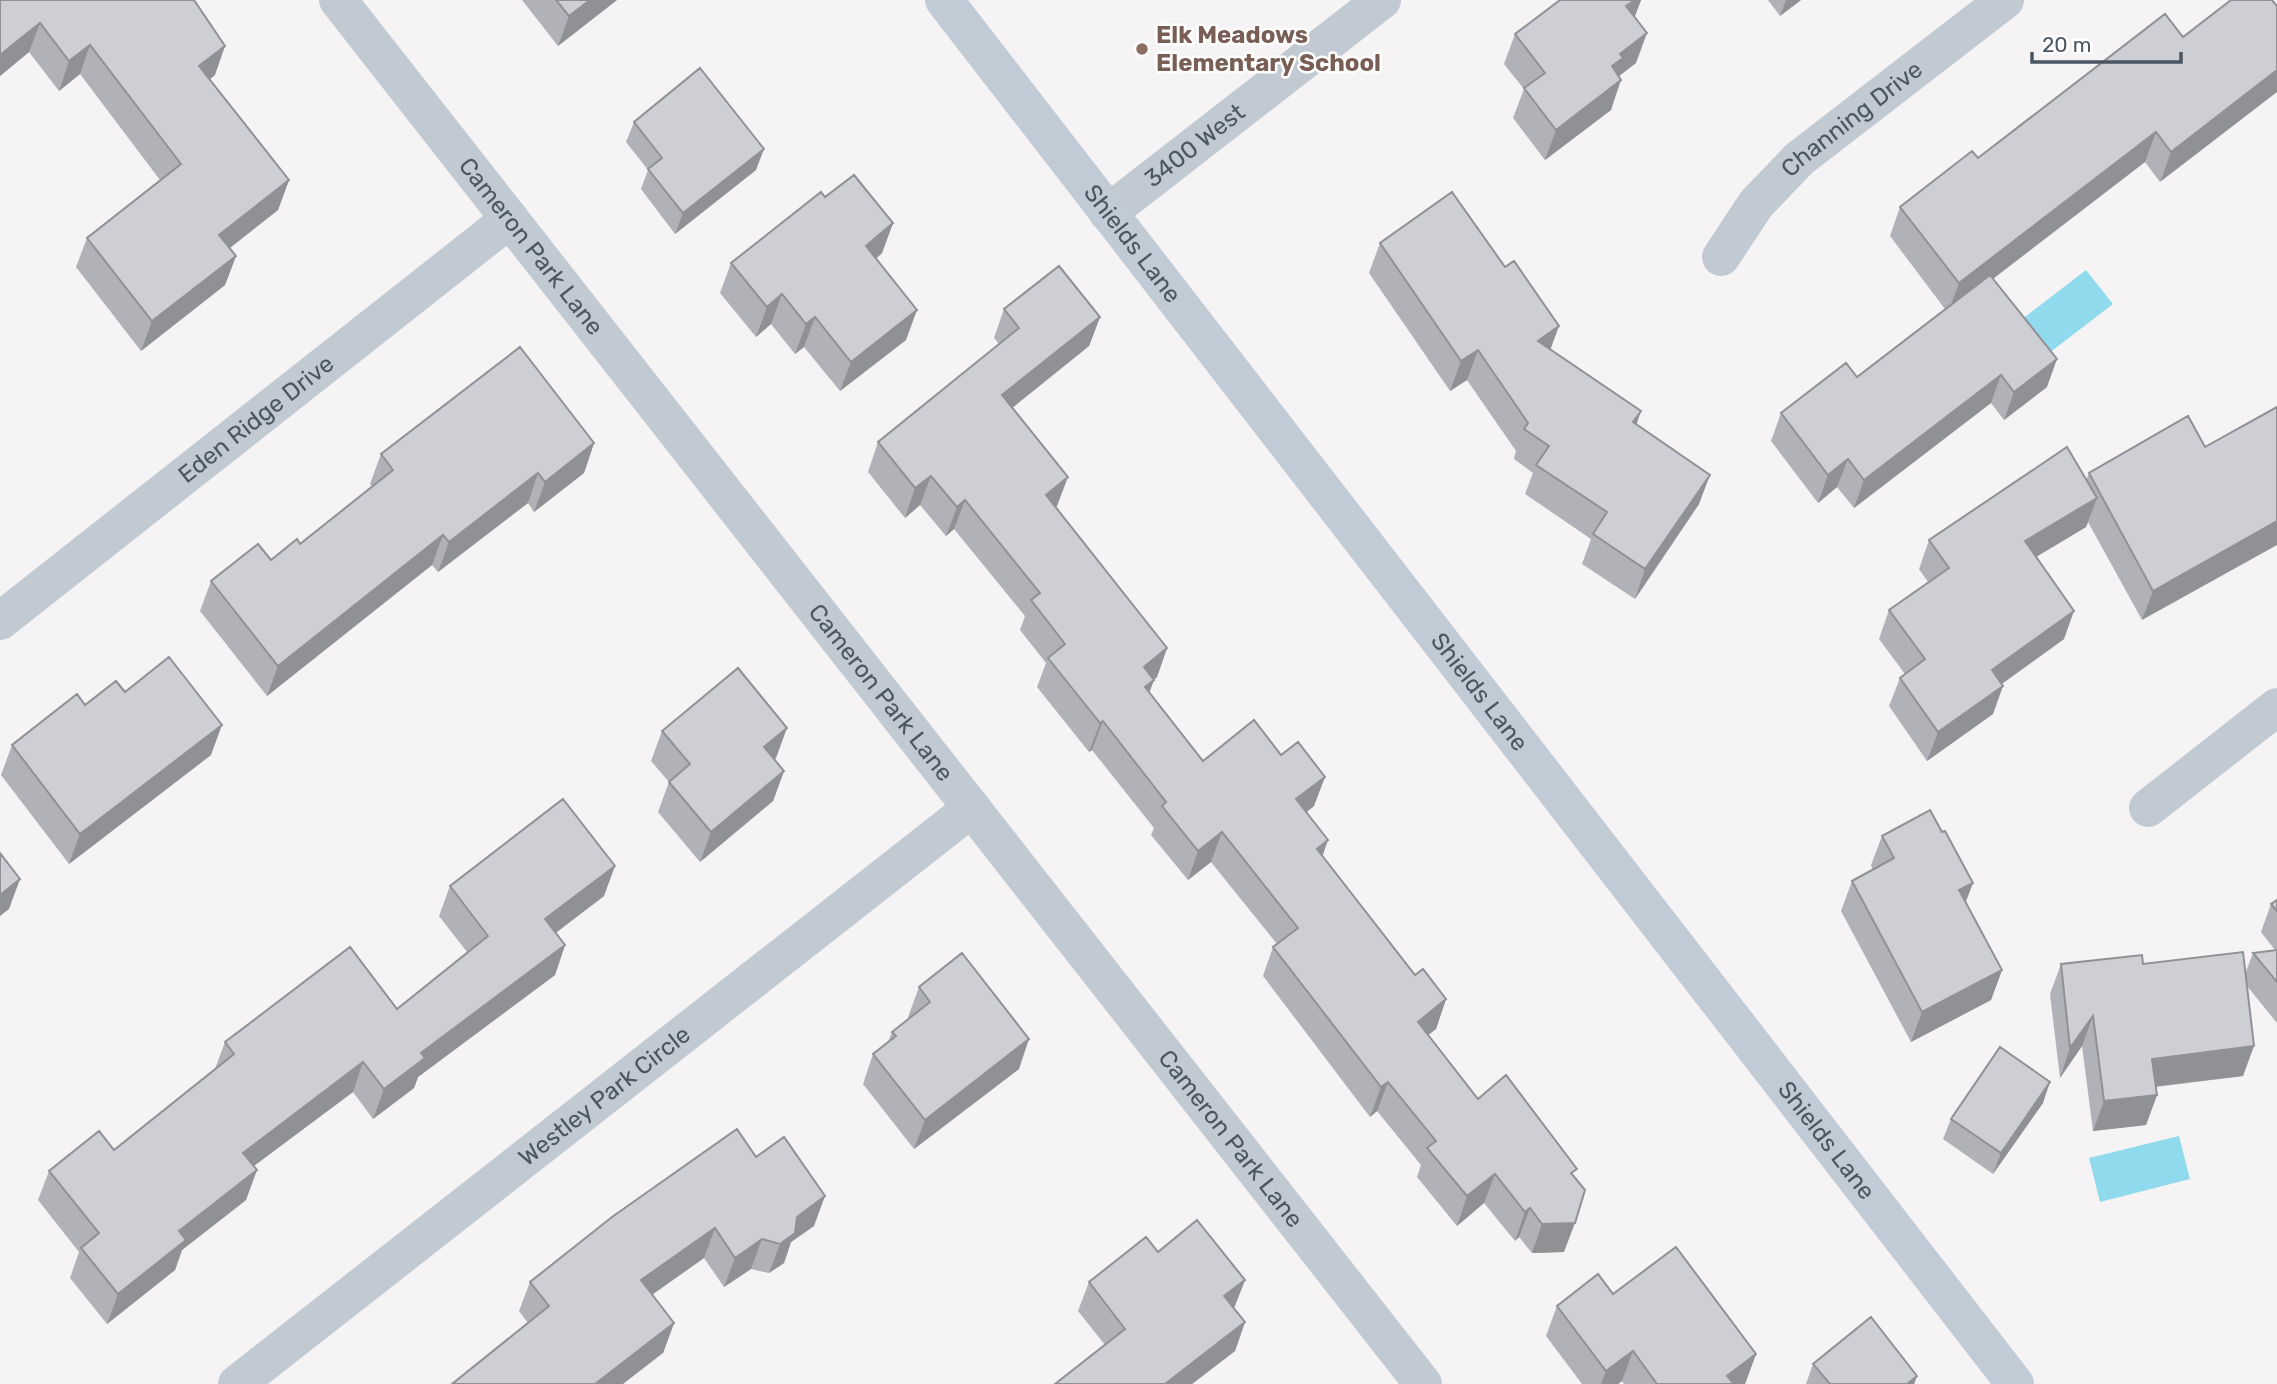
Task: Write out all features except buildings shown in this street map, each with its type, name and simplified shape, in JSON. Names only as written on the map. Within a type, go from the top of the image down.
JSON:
[{"type":"main road","name":"Shields Lane","points":[[944,0],[2015,1384]]},
{"type":"street","name":"Cameron Park Lane","points":[[338,0],[1423,1384]]},
{"type":"street","name":"3400 West","points":[[1108,212],[1382,0]]},
{"type":"street","name":"Channing Drive","points":[[1721,257],[1756,204],[1799,159],[2005,0]]},
{"type":"street","name":"Eden Ridge Drive","points":[[0,621],[510,219]]},
{"type":"street","points":[[2148,808],[2277,707]]},
{"type":"street","name":"Westley Park Circle","points":[[237,1384],[972,808]]},
{"type":"water","points":[[2086,270],[2113,304],[2040,360],[2013,326]]},
{"type":"water","points":[[2179,1136],[2190,1179],[2100,1202],[2089,1158]]},
{"type":"place","name":"Elk Meadows Elementary School","points":[[1142,49]]}]
